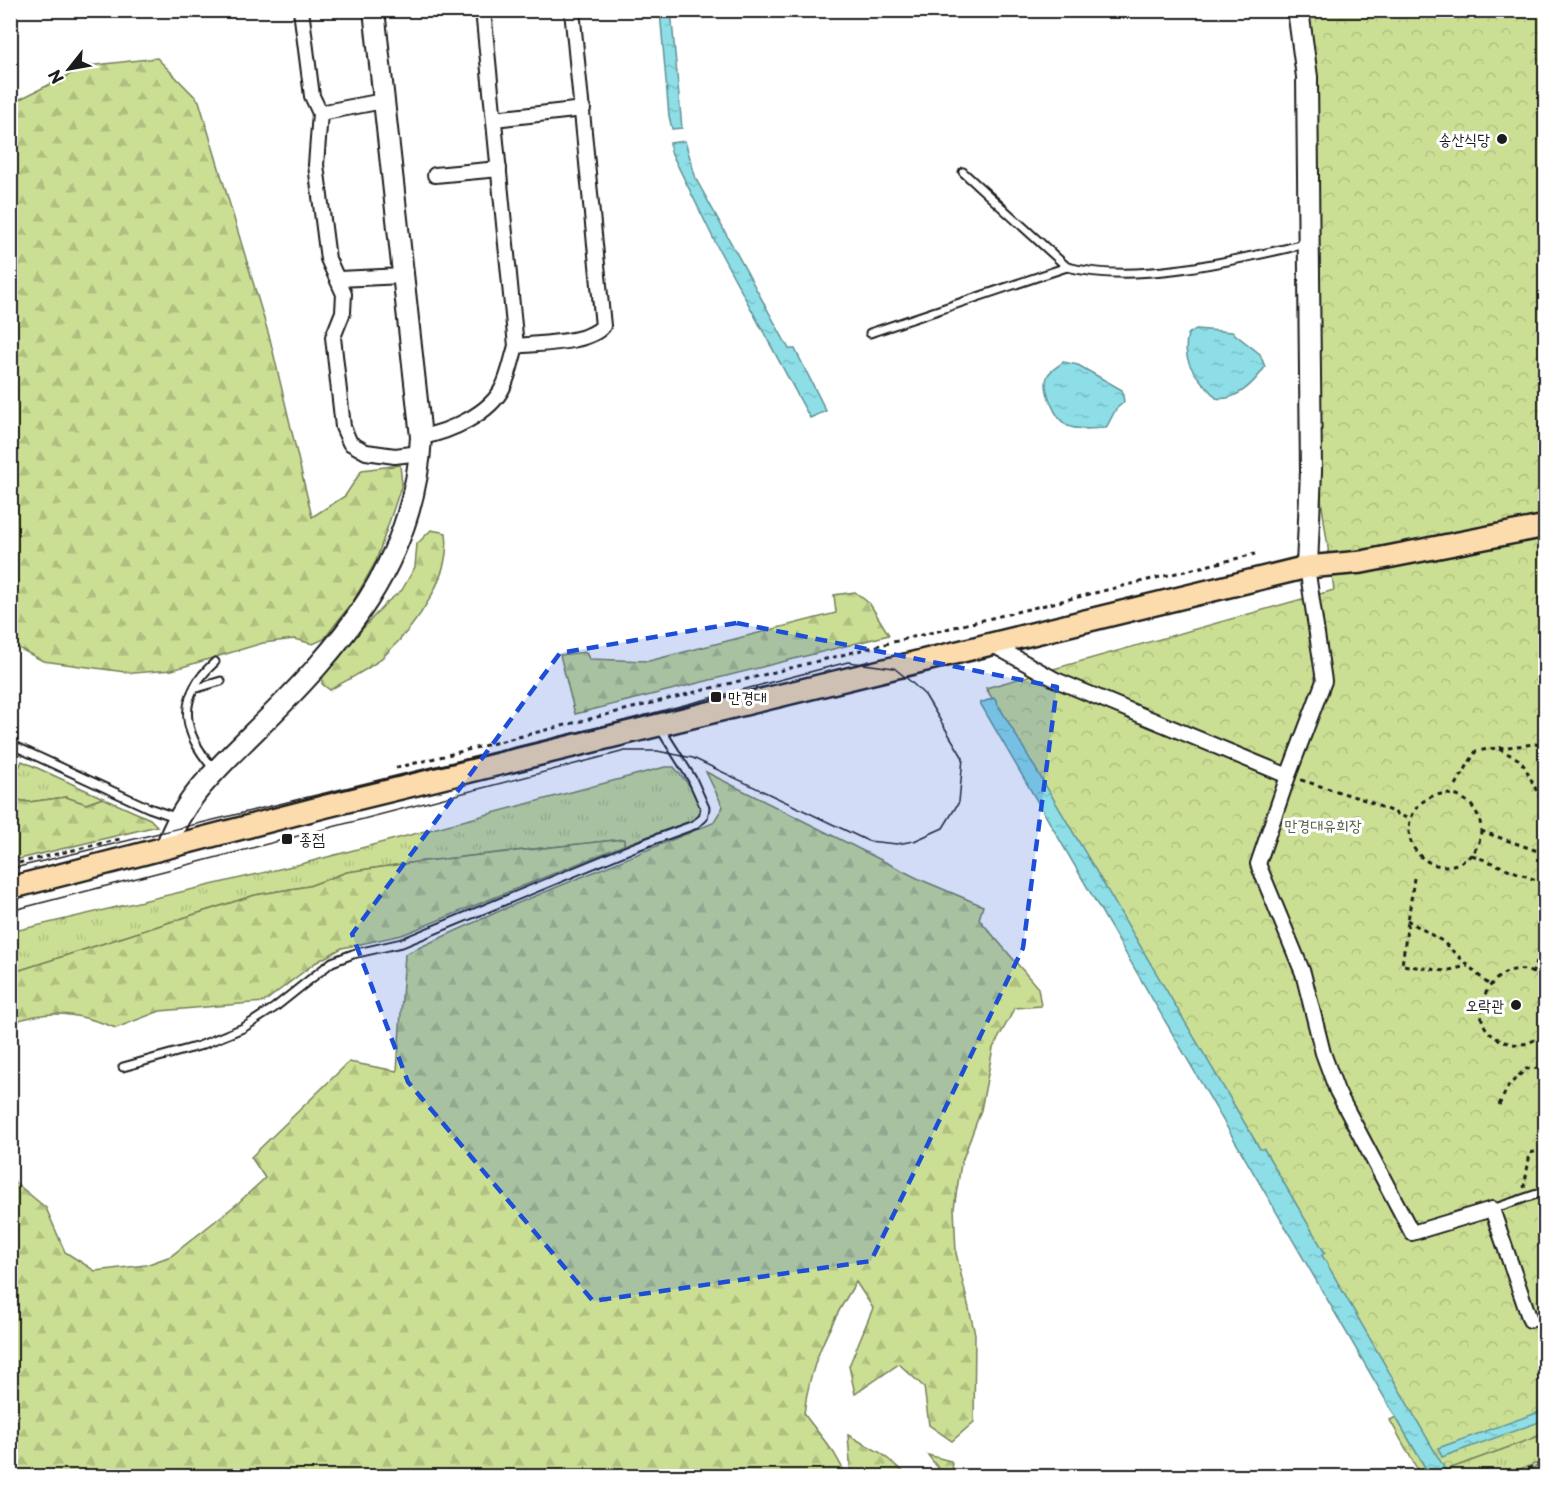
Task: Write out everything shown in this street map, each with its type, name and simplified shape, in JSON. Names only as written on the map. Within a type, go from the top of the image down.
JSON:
[{"type":"main road","points":[[10,888],[167,846],[1307,567],[1362,562],[1545,526]]},
{"type":"street","points":[[301,10],[312,96],[320,113],[316,165],[328,259],[344,294],[343,312],[333,337],[343,428],[350,444],[366,452],[395,456],[420,445],[486,407],[503,388],[516,346],[483,10]]},
{"type":"street","points":[[167,846],[178,818],[216,771],[283,704],[367,604],[390,563],[408,515],[419,475],[420,445],[374,10]]},
{"type":"street","points":[[516,346],[586,338],[598,333],[603,326],[572,10]]},
{"type":"street","points":[[1298,10],[1307,77],[1311,471],[1307,567],[1324,681],[1258,864],[1303,973],[1323,1053],[1337,1091],[1412,1233],[1492,1209],[1530,1320]]},
{"type":"street","points":[[320,113],[384,101]]},
{"type":"street","points":[[494,119],[583,110]]},
{"type":"street","points":[[435,176],[499,169]]},
{"type":"street","points":[[339,279],[402,276]]},
{"type":"street","points":[[991,644],[1056,680],[1288,776]]},
{"type":"lane","points":[[963,172],[1067,267],[1092,273],[1196,268],[1308,244]]},
{"type":"lane","points":[[870,333],[1067,267]]},
{"type":"lane","points":[[215,662],[194,689],[187,710],[187,725],[192,738],[216,771]]},
{"type":"lane","points":[[194,689],[221,681]]},
{"type":"lane","points":[[123,1067],[199,1046],[243,1028],[274,1008],[332,962],[413,938],[694,825],[703,818],[705,808],[692,779],[659,725]]},
{"type":"lane","points":[[10,744],[149,808],[178,818]]},
{"type":"lane","points":[[1492,1209],[1545,1191]]},
{"type":"path","points":[[393,769],[889,643],[1255,554]]},
{"type":"path","points":[[1456,785],[1476,751],[1535,744],[1545,746]]},
{"type":"path","points":[[1497,748],[1522,763],[1545,810]]},
{"type":"path","points":[[1288,776],[1365,800],[1410,819]]},
{"type":"path","points":[[1446,793],[1455,794],[1471,805],[1477,813],[1481,831],[1476,848],[1471,855],[1456,864],[1430,863],[1416,853],[1409,837],[1413,810],[1427,797],[1446,793]]},
{"type":"path","points":[[1481,831],[1545,854]]},
{"type":"path","points":[[10,865],[124,838]]},
{"type":"path","points":[[1471,855],[1545,884]]},
{"type":"path","points":[[1414,878],[1402,965],[1445,971],[1468,966]]},
{"type":"path","points":[[1407,920],[1442,940],[1489,985]]},
{"type":"path","points":[[1532,974],[1545,933]]},
{"type":"path","points":[[1545,985],[1532,974],[1517,971],[1503,974],[1483,993],[1481,1007],[1483,1022],[1491,1033],[1503,1041],[1517,1044],[1531,1042],[1545,1030]]},
{"type":"path","points":[[1499,1105],[1509,1085],[1526,1069],[1545,1068]]},
{"type":"path","points":[[1522,1199],[1530,1153],[1545,1149]]},
{"type":"path","points":[[1503,1476],[1545,1462]]},
{"type":"highlighted area","points":[[737,623],[1057,687],[1023,948],[871,1261],[593,1301],[408,1082],[352,934],[560,653]]},
{"type":"green space","name":"만경대유희장","points":[[1308,11],[1545,11],[1545,1434],[1443,1471],[986,688],[1334,590],[1319,485]]},
{"type":"green space","points":[[157,58],[199,101],[270,339],[312,517],[345,496],[362,470],[400,465],[402,484],[376,561],[354,600],[324,639],[313,644],[294,639],[263,643],[172,670],[133,673],[43,661],[11,644],[10,104],[87,66]]},
{"type":"green space","points":[[431,530],[446,533],[446,550],[438,583],[420,615],[380,659],[330,690],[322,684],[323,674],[386,603],[402,590],[415,567],[417,544]]},
{"type":"green space","points":[[855,592],[870,604],[889,635],[575,714],[560,655],[586,652],[589,659],[649,661],[836,613],[834,595]]},
{"type":"green space","points":[[22,761],[103,798],[86,804],[66,797],[29,802],[11,799],[11,786]]},
{"type":"green space","points":[[665,767],[674,767],[693,790],[701,809],[699,818],[624,845],[623,839],[347,872],[309,886],[255,895],[11,973],[10,932],[305,863]]},
{"type":"green space","points":[[706,772],[919,879],[983,906],[979,919],[1038,988],[1041,1006],[1015,1008],[993,1048],[981,1110],[961,1164],[954,1208],[956,1253],[975,1334],[974,1422],[952,1441],[929,1425],[924,1387],[899,1364],[855,1394],[849,1366],[873,1308],[856,1282],[822,1345],[811,1378],[804,1414],[834,1453],[847,1476],[11,1476],[11,1179],[46,1208],[65,1252],[95,1271],[146,1265],[171,1256],[238,1203],[265,1178],[251,1157],[349,1062],[397,1071],[405,954],[506,908],[713,823],[723,807]]},
{"type":"green space","points":[[66,797],[86,804],[103,798],[150,819],[157,826],[11,861],[11,799],[29,802]]},
{"type":"green space","points":[[624,839],[624,845],[402,935],[342,948],[315,963],[264,1002],[160,1011],[116,1028],[64,1014],[39,1015],[11,1023],[11,973],[255,895],[309,886],[347,872]]},
{"type":"green space","points":[[1396,1417],[1430,1476],[1421,1476],[1390,1420]]},
{"type":"green space","points":[[1545,1420],[1545,1461],[1498,1476],[1451,1476],[1439,1459]]},
{"type":"green space","points":[[848,1435],[881,1453],[908,1476],[851,1476]]},
{"type":"green space","points":[[928,1455],[951,1461],[955,1476],[944,1476]]},
{"type":"green space","points":[[1545,1464],[1545,1476],[1506,1476]]},
{"type":"water","points":[[660,11],[671,11],[682,128],[672,129],[669,116]]},
{"type":"water","points":[[685,141],[696,179],[789,349],[795,349],[826,411],[810,418],[718,248],[671,152],[670,143]]},
{"type":"water","points":[[1196,329],[1232,332],[1260,354],[1265,367],[1256,379],[1238,394],[1216,398],[1192,369],[1186,354],[1188,334]]},
{"type":"water","points":[[1063,362],[1078,365],[1122,390],[1124,402],[1116,409],[1106,428],[1073,428],[1063,423],[1055,411],[1048,395],[1046,381],[1049,373]]},
{"type":"water","points":[[994,698],[1260,1149],[1264,1149],[1325,1253],[1322,1255],[1451,1476],[1430,1476],[980,703]]},
{"type":"water","points":[[1545,1410],[1545,1420],[1442,1457],[1438,1448]]},
{"type":"tram line","points":[[10,869],[619,722],[848,662],[894,668],[910,681],[925,695],[963,758],[959,802],[943,828],[914,841],[897,844],[868,841],[693,758],[657,751],[625,751],[10,911]]},
{"type":"place","name":"송산식당","points":[[1502,139]]},
{"type":"place","name":"만경대","points":[[716,697]]},
{"type":"place","name":"종점","points":[[287,839]]},
{"type":"place","name":"오락관","points":[[1516,1005]]}]
